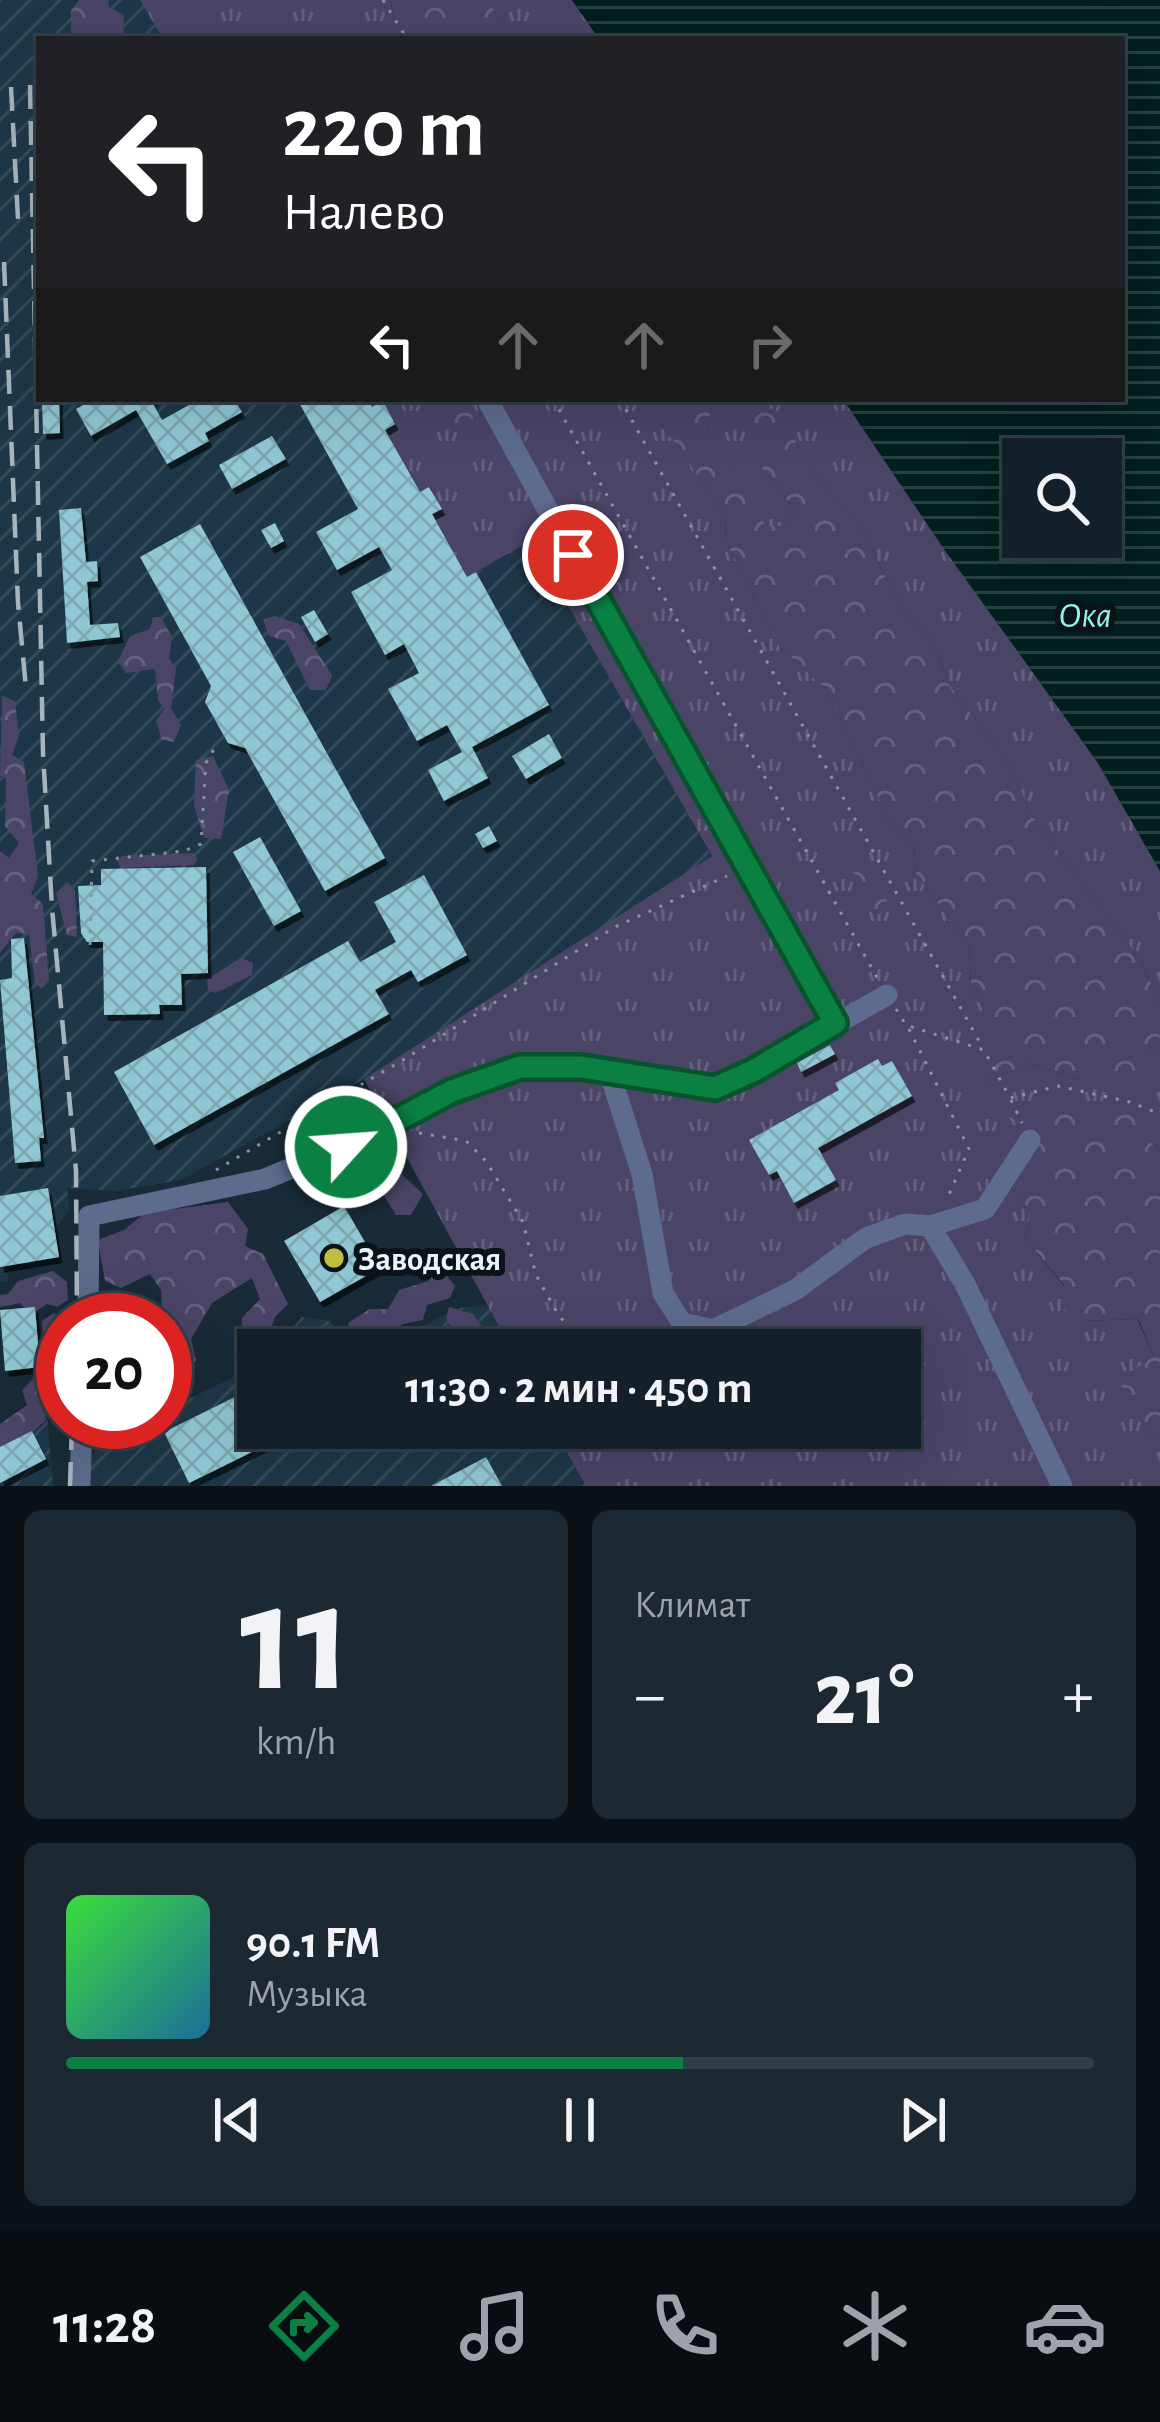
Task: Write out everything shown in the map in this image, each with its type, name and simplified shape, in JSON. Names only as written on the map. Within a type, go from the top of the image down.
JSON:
[{"type":"street","points":[[489,402],[835,1023]]},
{"type":"street","points":[[88,1293],[89,1216],[265,1180],[388,1127],[452,1091],[520,1067],[609,1071],[715,1088],[887,995]]},
{"type":"street","points":[[609,1071],[642,1174],[663,1293],[682,1323],[713,1330],[795,1290],[866,1238],[905,1224],[930,1226],[985,1209],[1030,1140]]},
{"type":"street","points":[[930,1226],[965,1284],[1062,1486]]},
{"type":"street","points":[[80,1486],[81,1449]]},
{"type":"path","points":[[382,0],[405,36]]},
{"type":"path","points":[[555,402],[907,1025],[969,1149],[930,1226]]},
{"type":"path","points":[[622,402],[1030,1140]]},
{"type":"path","points":[[89,945],[92,861],[184,851],[201,844],[206,763],[217,744]]},
{"type":"path","points":[[201,1179],[615,927],[744,867]]},
{"type":"path","points":[[907,1025],[984,1050]]},
{"type":"path","points":[[1010,1098],[1058,1086],[1130,1102],[1160,1114]]},
{"type":"path","points":[[388,1127],[466,1141],[486,1161],[523,1222],[536,1275],[571,1329]]},
{"type":"shaded area","points":[[0,0],[140,0],[161,36],[36,36],[36,402],[370,402],[373,406],[384,402],[395,424],[386,430],[420,491],[429,487],[468,577],[524,545],[538,554],[712,857],[364,1079],[181,1180],[116,1191],[67,1188],[69,1210],[55,1229],[59,1257],[6,1266],[8,1281],[0,1282]]},
{"type":"shaded area","points":[[489,1306],[501,1329],[416,1329],[457,1308]]},
{"type":"shaded area","points":[[302,1317],[330,1321],[334,1329],[291,1329]]},
{"type":"shaded area","points":[[237,1375],[237,1449],[565,1449],[586,1486],[91,1486],[91,1457],[98,1449],[192,1449],[192,1398]]},
{"type":"shaded area","points":[[21,1412],[36,1413],[36,1449],[50,1449],[53,1486],[0,1486],[0,1427]]},
{"type":"green space","points":[[79,0],[108,0],[109,7],[124,15],[123,36],[71,36],[71,11]]},
{"type":"green space","points":[[140,0],[391,0],[403,36],[161,36]]},
{"type":"green space","points":[[144,0],[185,0],[176,12],[184,36],[162,36]]},
{"type":"green space","points":[[391,0],[487,0],[511,36],[403,36]]},
{"type":"green space","points":[[487,0],[572,0],[597,36],[511,36]]},
{"type":"green space","points":[[383,402],[642,402],[726,519],[725,540],[780,647],[826,689],[891,824],[914,844],[916,874],[969,944],[971,987],[1002,1044],[988,1081],[1030,1063],[1079,1080],[1150,1054],[1160,1045],[1160,1151],[1149,1140],[996,1169],[1031,1212],[1025,1238],[1064,1286],[1081,1321],[1137,1319],[1153,1354],[1145,1431],[1160,1437],[1160,1486],[586,1486],[565,1449],[921,1449],[921,1329],[501,1329],[364,1079],[712,856],[538,554],[524,545],[467,577],[432,514],[441,508],[430,487],[420,492],[385,430],[395,424]]},
{"type":"green space","points":[[440,402],[466,402],[473,417],[469,432],[454,432]]},
{"type":"green space","points":[[642,402],[712,402],[708,431],[766,526],[788,526],[795,510],[755,458],[737,410],[760,402],[783,417],[813,475],[857,520],[904,614],[931,638],[948,683],[1012,768],[1029,812],[1140,960],[1160,1002],[1160,1045],[1150,1054],[1149,1079],[1112,1091],[1097,1078],[1079,1080],[1030,1063],[988,1081],[974,1074],[975,1058],[1001,1044],[971,987],[969,944],[916,874],[914,844],[891,824],[826,689],[780,647],[725,540],[726,519]]},
{"type":"green space","points":[[712,402],[845,402],[1098,763],[1160,871],[1160,1002],[1140,960],[1029,812],[1012,768],[948,683],[931,638],[904,614],[857,520],[813,475],[783,417],[755,458],[795,510],[788,526],[765,526],[708,431]]},
{"type":"green space","points":[[275,616],[299,624],[332,675],[326,690],[310,690],[286,641],[269,636],[263,619]]},
{"type":"green space","points":[[153,617],[161,617],[172,637],[169,658],[176,669],[171,708],[181,725],[174,742],[162,740],[156,721],[164,709],[158,700],[155,669],[126,673],[118,661],[130,636],[150,629]]},
{"type":"green space","points":[[2,696],[15,701],[19,736],[12,755],[24,762],[38,876],[31,894],[43,904],[49,981],[42,988],[35,984],[29,934],[16,933],[0,953],[0,851],[9,858],[19,843],[5,826],[6,778],[0,776]]},
{"type":"green space","points":[[213,756],[229,790],[221,839],[204,838],[194,805],[196,760]]},
{"type":"green space","points":[[843,832],[858,839],[861,855],[881,875],[888,906],[879,914],[864,909],[863,881],[847,868],[838,843]]},
{"type":"green space","points":[[194,853],[198,860],[193,865],[121,868],[117,861],[122,856]]},
{"type":"green space","points":[[67,882],[75,890],[77,937],[67,935],[56,893]]},
{"type":"green space","points":[[241,958],[253,963],[252,975],[216,993],[208,990],[207,979]]},
{"type":"green space","points":[[1051,1096],[1143,1117],[1149,1140],[1160,1151],[1160,1437],[1145,1431],[1120,1383],[1153,1354],[1138,1319],[1081,1321],[1062,1308],[1064,1285],[1025,1238],[1031,1212],[996,1169],[992,1141],[1007,1118],[1030,1116]]},
{"type":"green space","points":[[382,1156],[423,1194],[411,1215],[396,1215],[365,1165]]},
{"type":"green space","points":[[228,1202],[248,1229],[245,1246],[263,1254],[288,1304],[271,1329],[241,1329],[242,1318],[260,1299],[252,1278],[212,1303],[192,1337],[192,1293],[161,1293],[150,1274],[121,1288],[105,1281],[98,1240],[124,1230],[145,1213]]},
{"type":"green space","points":[[440,1267],[455,1286],[450,1298],[427,1305],[423,1320],[396,1329],[348,1329],[349,1322],[370,1309],[388,1309],[399,1290],[428,1281]]},
{"type":"green space","points":[[53,1271],[67,1282],[68,1293],[36,1293],[36,1311],[30,1315],[20,1303],[0,1307],[0,1295],[8,1294],[18,1281]]},
{"type":"green space","points":[[449,1307],[473,1314],[483,1329],[452,1329],[446,1319]]},
{"type":"green space","points":[[36,1376],[36,1429],[24,1439],[0,1447],[0,1424],[27,1405],[22,1390]]},
{"type":"water","name":"Ока","points":[[572,0],[1160,0],[1160,871],[1098,763],[845,402],[1125,402],[1125,36],[597,36]]},
{"type":"building","points":[[42,402],[59,402],[60,433],[43,434]]},
{"type":"building","points":[[89,402],[152,402],[162,420],[189,405],[187,402],[236,402],[242,412],[205,433],[209,441],[167,464],[136,410],[91,436],[76,409]]},
{"type":"building","points":[[299,402],[370,402],[372,407],[384,402],[395,424],[385,430],[420,492],[429,487],[442,509],[432,514],[467,577],[476,572],[549,705],[472,747],[488,778],[444,801],[428,770],[462,752],[447,725],[417,741],[388,689],[419,673],[404,644],[385,655],[351,592],[392,570],[379,547],[337,570],[316,532],[358,509]]},
{"type":"building","points":[[272,436],[286,459],[232,489],[219,465]]},
{"type":"building","points":[[81,508],[86,562],[97,561],[98,581],[87,582],[90,625],[118,623],[120,637],[67,643],[59,510]]},
{"type":"building","points":[[275,523],[284,541],[271,548],[261,530]]},
{"type":"building","points":[[200,524],[385,858],[325,891],[245,748],[228,743],[205,702],[211,686],[140,557]]},
{"type":"building","points":[[314,610],[328,634],[315,642],[301,617]]},
{"type":"building","points":[[549,734],[562,758],[526,779],[512,756]]},
{"type":"building","points":[[489,826],[497,841],[483,848],[475,834]]},
{"type":"building","points":[[260,837],[301,911],[274,926],[233,852]]},
{"type":"building","points":[[206,867],[208,973],[181,974],[182,1005],[159,1005],[160,1014],[104,1015],[103,942],[87,942],[81,933],[78,886],[101,885],[101,869]]},
{"type":"building","points":[[424,875],[467,955],[418,982],[411,970],[375,990],[389,1014],[154,1145],[114,1072],[348,941],[360,962],[396,942],[374,902]]},
{"type":"building","points":[[24,938],[44,1138],[39,1138],[41,1161],[15,1163],[0,980],[12,978],[11,939]]},
{"type":"building","points":[[830,1045],[835,1054],[801,1072],[797,1063]]},
{"type":"building","points":[[878,1059],[882,1066],[892,1061],[912,1096],[818,1148],[836,1180],[794,1203],[777,1171],[769,1175],[749,1140],[839,1090],[835,1083]]},
{"type":"building","points":[[48,1188],[59,1257],[0,1267],[0,1196]]},
{"type":"building","name":"Заводская","points":[[344,1206],[380,1268],[320,1302],[284,1241]]},
{"type":"building","points":[[35,1307],[36,1367],[5,1371],[0,1310]]},
{"type":"building","points":[[237,1396],[237,1449],[258,1449],[189,1483],[172,1449],[192,1449],[192,1418]]},
{"type":"building","points":[[32,1431],[36,1449],[46,1459],[0,1483],[0,1447]]},
{"type":"building","points":[[486,1457],[502,1486],[431,1486]]},
{"type":"railway","points":[[30,85],[36,393]]},
{"type":"railway","points":[[11,87],[18,219]]},
{"type":"railway","points":[[4,262],[18,603],[26,688]]},
{"type":"railway","points":[[36,402],[43,753],[76,1171],[77,1293]]},
{"type":"railway","points":[[70,1486],[71,1449]]},
{"type":"place","name":"Заводская","points":[[334,1258]]},
{"type":"route","points":[[346,1147],[452,1091],[520,1067],[581,1067],[715,1088],[835,1023],[573,555]]}]
